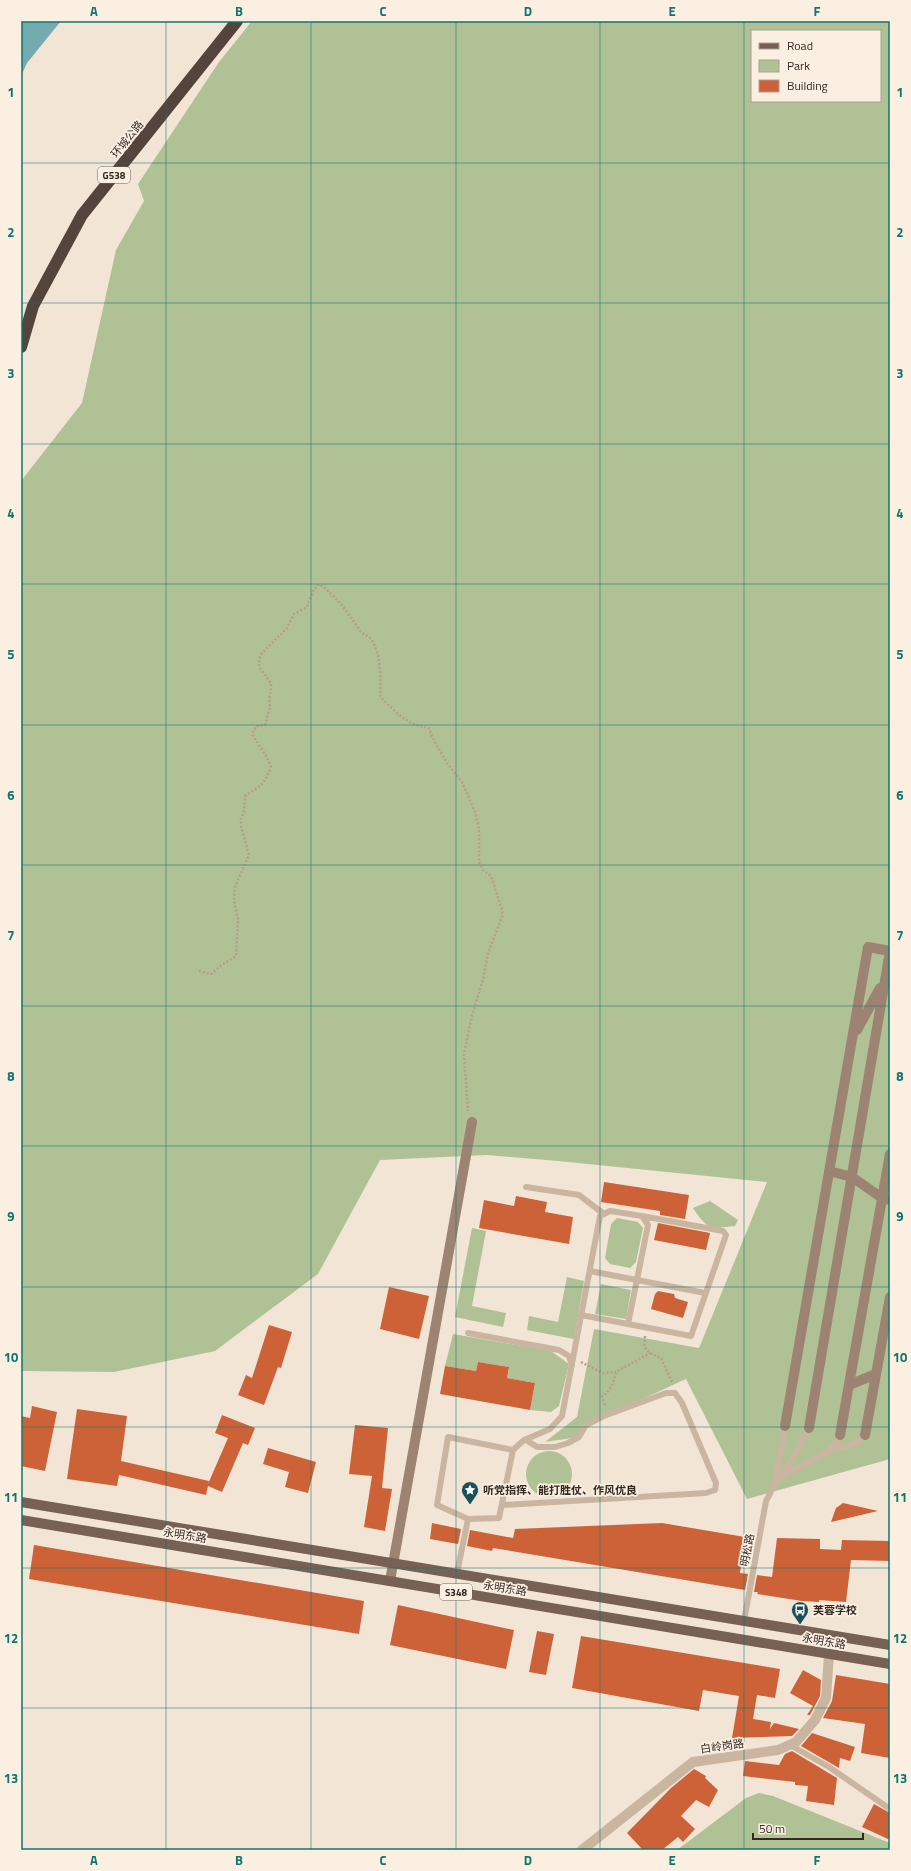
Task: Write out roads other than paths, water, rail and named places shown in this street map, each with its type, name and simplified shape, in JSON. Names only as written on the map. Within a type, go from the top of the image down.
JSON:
[{"type":"highway","name":"环城公路","points":[[21,347],[33,306],[82,215],[237,21]]},
{"type":"main road","points":[[785,1426],[868,947],[890,951],[809,1428]]},
{"type":"main road","points":[[853,1037],[877,996],[887,969]]},
{"type":"main road","points":[[390,1581],[472,1122]]},
{"type":"main road","points":[[840,1435],[886,1199],[890,1154]]},
{"type":"main road","points":[[829,1172],[852,1177],[886,1199]]},
{"type":"main road","points":[[865,1435],[890,1297]]},
{"type":"main road","points":[[849,1385],[876,1374]]},
{"type":"main road","name":"永明东路","points":[[21,1502],[890,1645]]},
{"type":"main road","name":"永明东路","points":[[21,1520],[890,1664]]},
{"type":"street","name":"白岭岗路","points":[[582,1850],[694,1762],[778,1750],[796,1742],[815,1720],[826,1698],[829,1654]]},
{"type":"lane","points":[[526,1187],[579,1195],[604,1214]]},
{"type":"lane","points":[[513,1450],[448,1436],[437,1505],[468,1519],[499,1518],[513,1450],[526,1440],[550,1429],[562,1416],[581,1315],[590,1271],[600,1216],[610,1211],[723,1231],[726,1235],[691,1336],[581,1315]]},
{"type":"lane","points":[[628,1324],[648,1225],[642,1216]]},
{"type":"lane","points":[[590,1271],[705,1293]]},
{"type":"lane","points":[[468,1333],[559,1350],[568,1356],[572,1364]]},
{"type":"lane","points":[[502,1505],[706,1493],[715,1490],[716,1483],[682,1402],[675,1393],[666,1393],[586,1425],[579,1437],[568,1443],[555,1447],[537,1447],[526,1440]]},
{"type":"lane","name":"明松路","points":[[777,1482],[785,1426]]},
{"type":"lane","name":"明松路","points":[[744,1621],[766,1501],[794,1458],[809,1428]]},
{"type":"lane","points":[[777,1482],[823,1454],[835,1445],[840,1435]]},
{"type":"lane","points":[[823,1454],[856,1443],[865,1435]]},
{"type":"lane","points":[[457,1573],[468,1519]]},
{"type":"lane","points":[[790,1745],[829,1767],[890,1808]]},
{"type":"water","points":[[21,21],[61,21],[27,63],[21,76]]},
{"type":"place","name":"听党指挥、能打胜仗、作风优良","points":[[470,1505]]},
{"type":"place","name":"芙蓉学校","points":[[800,1625]]}]
